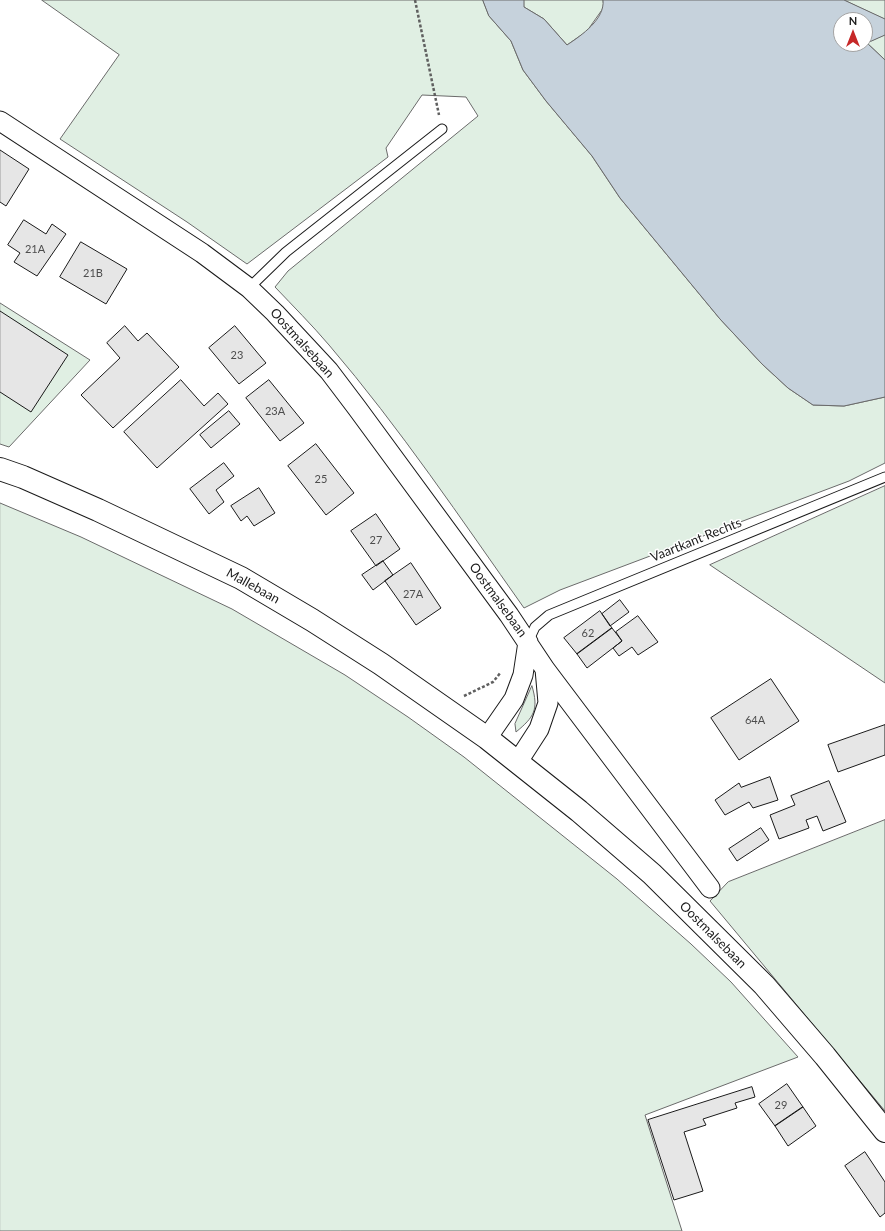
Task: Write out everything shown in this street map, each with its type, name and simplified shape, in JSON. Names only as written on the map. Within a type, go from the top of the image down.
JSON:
[{"type":"main road","name":"Mallebaan","points":[[0,469],[98,510],[241,578],[312,620],[381,664],[487,738]]},
{"type":"main road","name":"Oostmalsebaan","points":[[487,738],[579,811],[652,874],[764,985],[825,1056],[885,1131]]},
{"type":"street","name":"Oostmalsebaan","points":[[0,121],[178,236],[249,288],[275,313],[329,371],[528,642],[545,669],[710,888]]},
{"type":"street","name":"Oostmalsebaan","points":[[487,738],[514,699],[523,675],[528,642]]},
{"type":"street","name":"Oostmalsebaan","points":[[517,763],[539,729],[548,703],[545,669]]},
{"type":"lane","points":[[249,288],[286,252],[442,128]]},
{"type":"lane","name":"Vaartkant Rechts","points":[[528,642],[535,627],[549,615],[885,477]]},
{"type":"path","points":[[415,0],[442,128]]},
{"type":"path","points":[[441,706],[492,682],[503,670]]},
{"type":"green space","points":[[42,0],[483,0],[489,16],[511,41],[523,70],[546,101],[592,156],[620,198],[720,319],[762,364],[788,388],[813,405],[844,406],[885,397],[885,463],[849,481],[560,590],[524,608],[430,474],[381,409],[323,338],[275,287],[288,271],[478,116],[466,97],[422,95],[386,148],[388,157],[247,264],[187,222],[60,139],[119,55]]},
{"type":"green space","points":[[524,0],[603,0],[604,7],[587,31],[567,45],[544,19],[524,7]]},
{"type":"green space","points":[[844,0],[885,0],[885,19],[873,13],[873,12]]},
{"type":"green space","points":[[885,35],[885,60],[873,49],[873,40]]},
{"type":"green space","points":[[0,303],[90,360],[9,447],[0,444]]},
{"type":"green space","points":[[885,486],[885,683],[710,565]]},
{"type":"green space","points":[[0,503],[81,537],[232,609],[345,675],[464,757],[617,879],[691,944],[731,982],[798,1057],[645,1115],[682,1231],[0,1231]]},
{"type":"green space","points":[[532,686],[535,707],[531,717],[516,732],[515,724]]},
{"type":"green space","points":[[885,820],[885,1111],[710,901],[728,882]]},
{"type":"shaded area","points":[[483,0],[524,0],[524,7],[544,19],[567,45],[586,31],[596,20],[603,7],[603,0],[844,0],[870,12],[833,12],[833,52],[873,52],[873,49],[885,60],[885,397],[844,406],[813,405],[788,388],[762,364],[720,319],[620,198],[592,156],[546,101],[523,70],[511,41],[489,16]]},
{"type":"shaded area","points":[[873,13],[885,19],[885,35],[873,40]]},
{"type":"building","points":[[0,150],[29,169],[6,206],[0,202]]},
{"type":"building","points":[[24,220],[46,234],[52,224],[66,234],[37,276],[14,262],[20,253],[8,245]]},
{"type":"building","points":[[81,242],[127,269],[106,304],[60,277]]},
{"type":"building","points":[[0,311],[68,355],[31,412],[0,392]]},
{"type":"building","points":[[125,326],[138,341],[147,333],[179,367],[113,428],[81,395],[120,358],[107,343]]},
{"type":"building","points":[[235,326],[266,363],[239,384],[209,348]]},
{"type":"building","points":[[181,380],[204,406],[218,393],[228,404],[157,468],[124,432]]},
{"type":"building","points":[[269,380],[304,423],[280,441],[246,398]]},
{"type":"building","points":[[229,411],[240,424],[211,448],[200,435]]},
{"type":"building","points":[[316,444],[354,493],[326,515],[288,466]]},
{"type":"building","points":[[224,463],[234,476],[216,490],[224,502],[209,514],[190,489]]},
{"type":"building","points":[[259,488],[275,513],[254,526],[247,516],[241,521],[231,506]]},
{"type":"building","points":[[376,514],[400,549],[376,566],[351,531]]},
{"type":"building","points":[[383,561],[393,575],[373,590],[362,575]]},
{"type":"building","points":[[411,563],[441,608],[416,625],[385,581]]},
{"type":"building","points":[[620,600],[629,612],[610,626],[602,614]]},
{"type":"building","points":[[600,611],[612,628],[577,654],[564,638]]},
{"type":"building","points":[[638,616],[658,642],[638,655],[632,647],[619,656],[613,648],[622,641],[616,632]]},
{"type":"building","points":[[612,628],[622,641],[587,668],[577,654]]},
{"type":"building","points":[[771,679],[799,721],[739,760],[711,718]]},
{"type":"building","points":[[885,725],[885,755],[838,772],[828,745]]},
{"type":"building","points":[[770,777],[778,800],[753,808],[749,802],[725,815],[715,800],[739,783],[741,787]]},
{"type":"building","points":[[829,781],[846,822],[823,831],[817,816],[806,820],[809,828],[779,839],[770,815],[795,805],[791,796]]},
{"type":"building","points":[[761,828],[769,840],[737,861],[729,849]]},
{"type":"building","points":[[787,1084],[803,1107],[775,1126],[759,1104]]},
{"type":"building","points":[[752,1087],[755,1097],[735,1103],[737,1108],[703,1119],[706,1125],[684,1132],[703,1191],[674,1200],[648,1120]]},
{"type":"building","points":[[803,1107],[816,1126],[788,1146],[775,1126]]},
{"type":"building","points":[[865,1152],[885,1182],[885,1213],[880,1217],[845,1166]]}]
